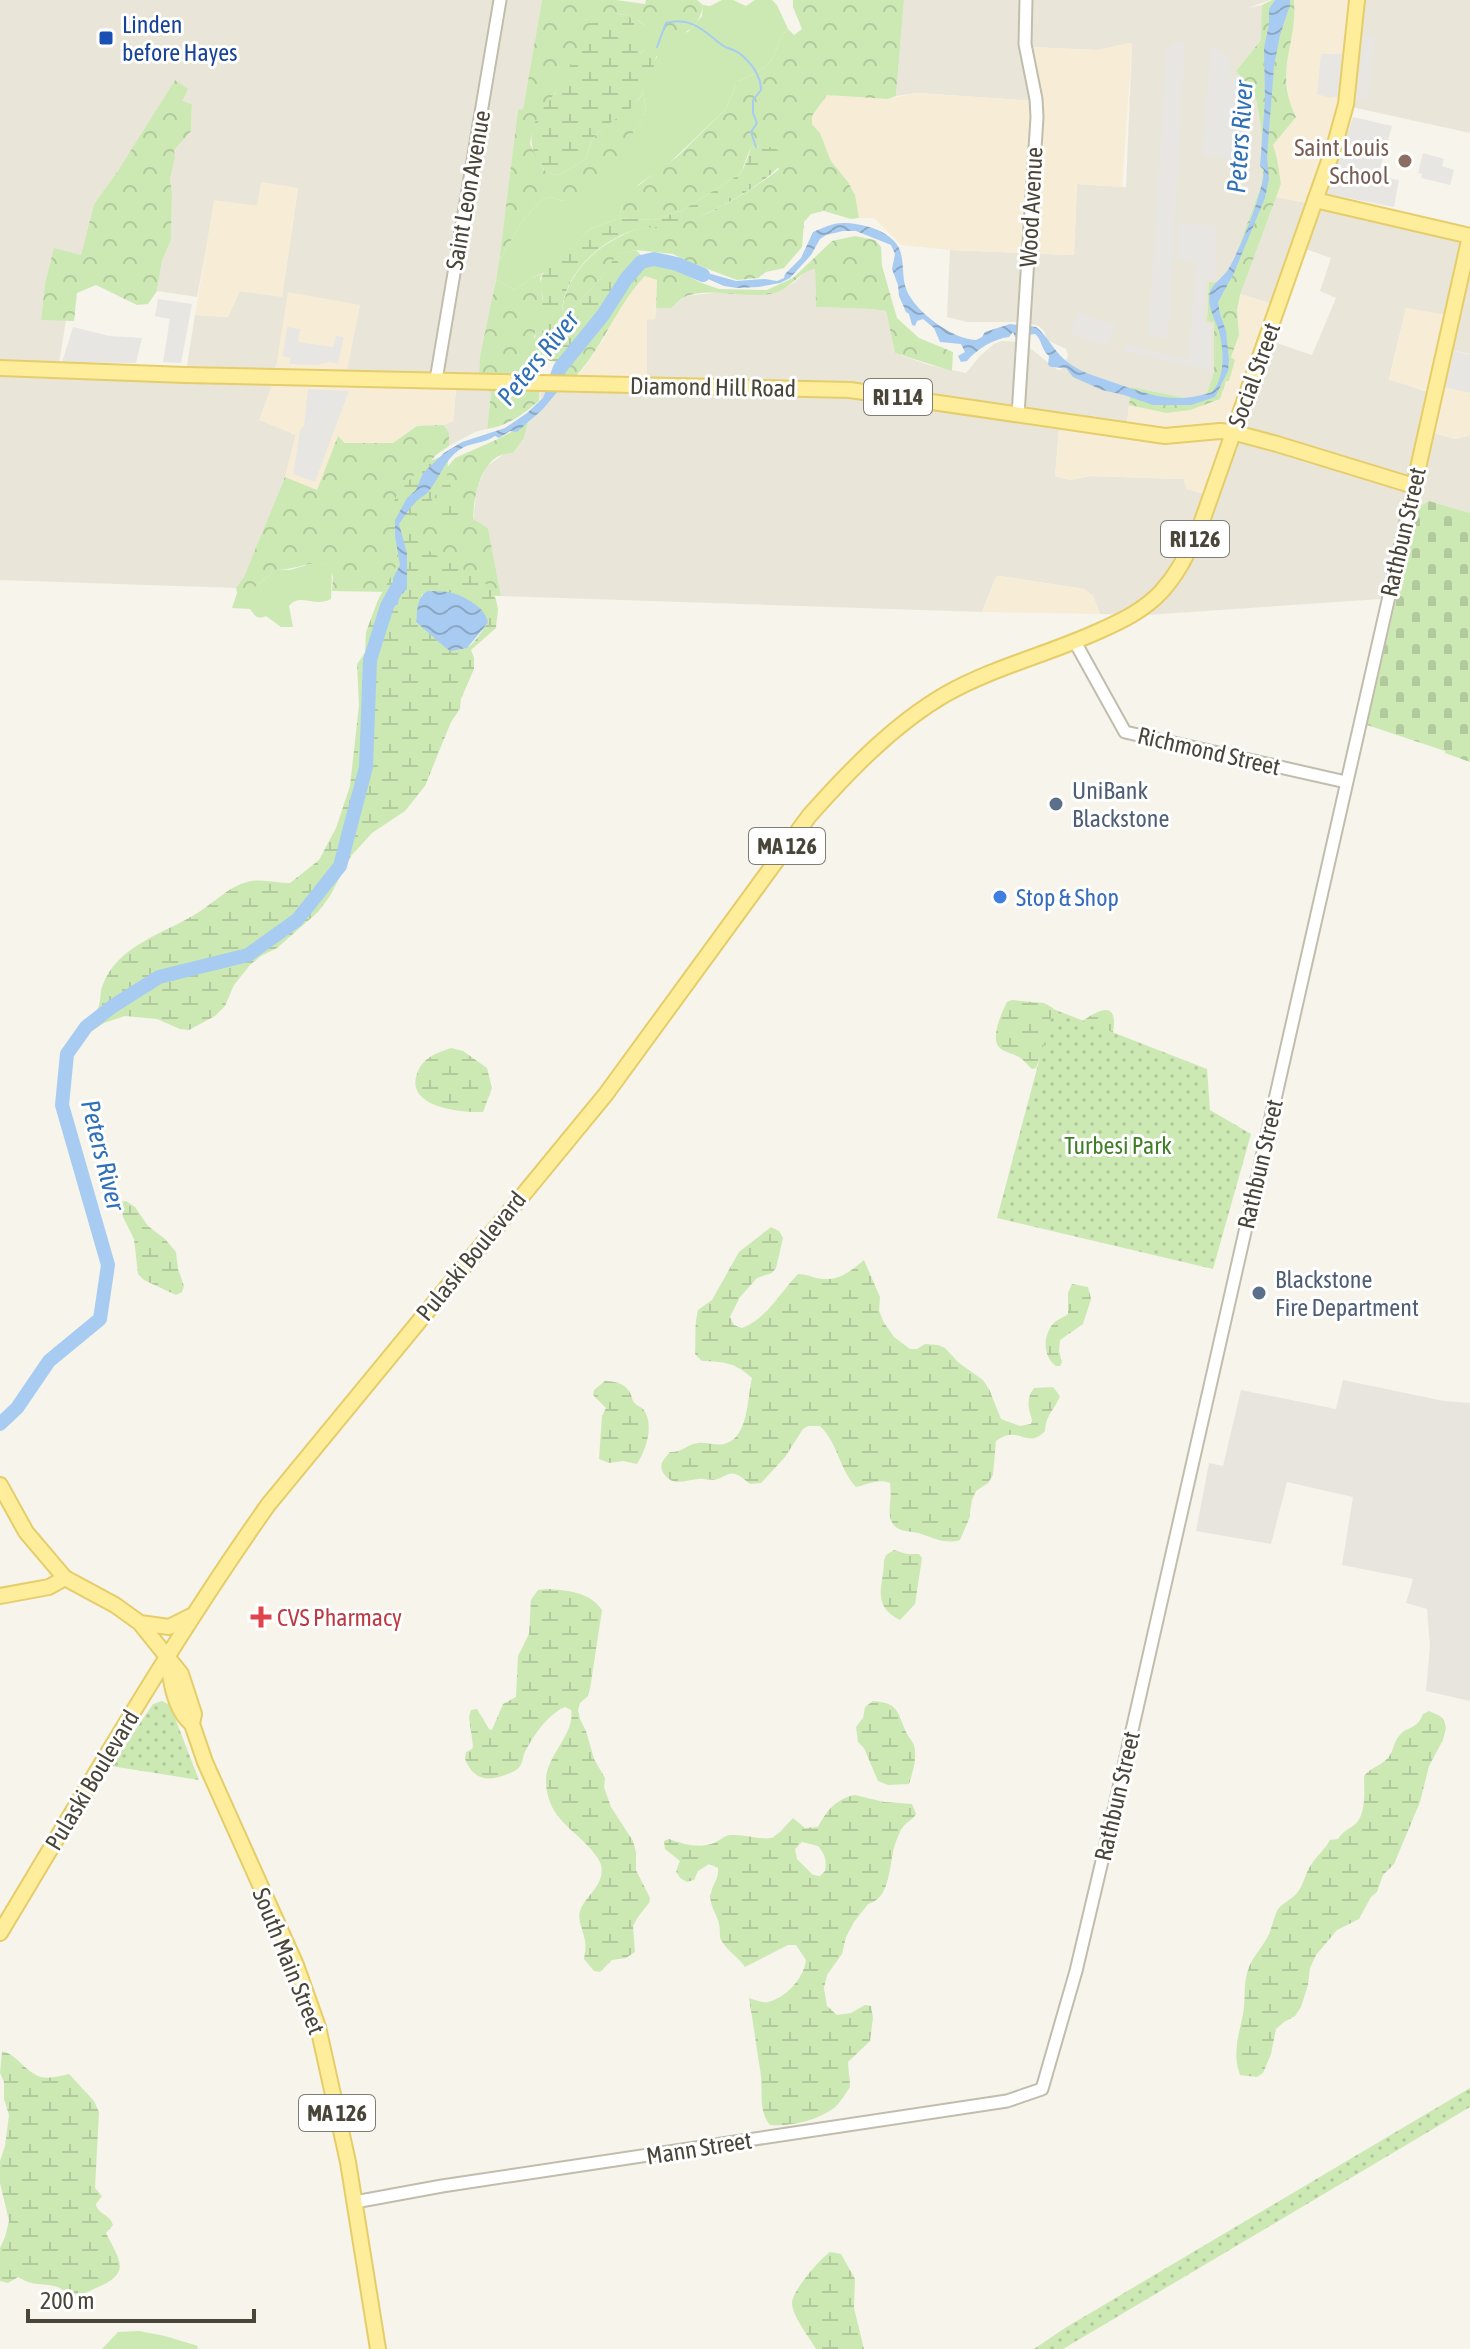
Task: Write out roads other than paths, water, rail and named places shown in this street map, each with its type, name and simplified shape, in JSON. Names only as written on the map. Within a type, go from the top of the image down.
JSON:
[{"type":"main road","name":"Social Street","points":[[1026,660],[1075,642],[1142,608],[1161,592],[1186,558],[1201,524],[1343,119],[1357,0]]},
{"type":"main road","points":[[1315,200],[1470,236]]},
{"type":"main road","name":"Rathbun Street","points":[[1414,486],[1470,236]]},
{"type":"main road","name":"Diamond Hill Road","points":[[0,368],[850,390],[1165,436],[1232,432],[1414,486]]},
{"type":"main road","name":"Pulaski Boulevard","points":[[0,1933],[168,1656],[220,1573],[268,1505],[606,1094],[809,816],[838,783],[893,732],[944,695],[973,680],[1026,660]]},
{"type":"main road","points":[[0,1485],[26,1532],[61,1573],[140,1623],[168,1656]]},
{"type":"main road","points":[[0,1596],[49,1587],[61,1573]]},
{"type":"main road","points":[[140,1623],[169,1627],[195,1614]]},
{"type":"main road","name":"South Main Street","points":[[168,1656],[170,1679],[178,1702],[184,1718],[192,1724]]},
{"type":"main road","name":"South Main Street","points":[[168,1656],[181,1674],[194,1714],[192,1724],[208,1769],[313,2010],[355,2202],[378,2349]]},
{"type":"main road","points":[[140,1701],[159,1694],[168,1695],[178,1702]]},
{"type":"street","name":"Saint Leon Avenue","points":[[436,380],[500,0]]},
{"type":"street","name":"Wood Avenue","points":[[1018,415],[1037,117],[1025,44],[1026,0]]},
{"type":"street","name":"Rathbun Street","points":[[1042,2089],[1076,1971],[1111,1823],[1414,486]]},
{"type":"street","name":"Richmond Street","points":[[1075,642],[1125,732],[1346,782]]},
{"type":"street","name":"Mann Street","points":[[355,2202],[442,2186],[1007,2101],[1042,2089]]},
{"type":"water","points":[[1275,0],[1290,0],[1290,5],[1274,66],[1267,157],[1269,179],[1265,198],[1234,273],[1218,302],[1226,331],[1229,360],[1228,371],[1215,397],[1191,405],[1153,405],[1102,390],[1073,377],[1066,368],[1048,365],[1049,356],[1035,334],[1015,337],[1013,332],[961,362],[958,356],[965,352],[961,344],[940,342],[934,328],[923,319],[912,325],[899,296],[892,269],[895,254],[891,245],[856,231],[843,231],[820,239],[811,255],[790,278],[780,283],[737,288],[724,286],[685,269],[736,281],[777,281],[784,278],[801,258],[813,232],[839,223],[866,226],[882,232],[895,242],[901,253],[905,286],[912,299],[936,323],[956,335],[976,340],[985,332],[1010,324],[1036,327],[1065,360],[1095,376],[1162,397],[1185,398],[1212,392],[1220,378],[1222,353],[1209,297],[1239,247],[1263,180],[1264,170],[1260,166],[1265,100],[1264,48],[1269,9]]},
{"type":"water","points":[[562,356],[568,362],[558,391],[543,409],[517,432],[510,431],[499,438],[495,436],[459,450],[429,491],[399,524],[407,553],[407,589],[399,597],[398,605],[384,604],[400,565],[395,520],[407,498],[416,490],[423,473],[444,453],[462,442],[505,428],[527,413],[543,398]]},
{"type":"water","points":[[428,591],[460,596],[483,612],[488,623],[467,648],[447,649],[416,622],[419,600]]},
{"type":"waterway","points":[[657,47],[666,23],[690,23],[748,61],[761,85],[753,100],[757,123],[751,132],[756,147]]},
{"type":"waterway","name":"Peters River","points":[[557,376],[641,262],[654,259],[703,275]]},
{"type":"waterway","name":"Peters River","points":[[0,1424],[17,1408],[49,1361],[100,1319],[108,1265],[62,1105],[67,1054],[86,1027],[159,977],[248,955],[297,920],[340,866],[366,767],[370,660],[387,606],[397,588]]},
{"type":"place","name":"Linden before Hayes","points":[[106,38]]},
{"type":"place","name":"Saint Louis School","points":[[1405,161]]},
{"type":"place","name":"UniBank Blackstone","points":[[1056,804]]},
{"type":"place","name":"Stop & Shop","points":[[1000,897]]},
{"type":"place","name":"Blackstone Fire Department","points":[[1259,1293]]},
{"type":"place","name":"CVS Pharmacy","points":[[261,1617]]},
{"type":"park label","name":"Turbesi Park","points":[[1118,1145]]}]
